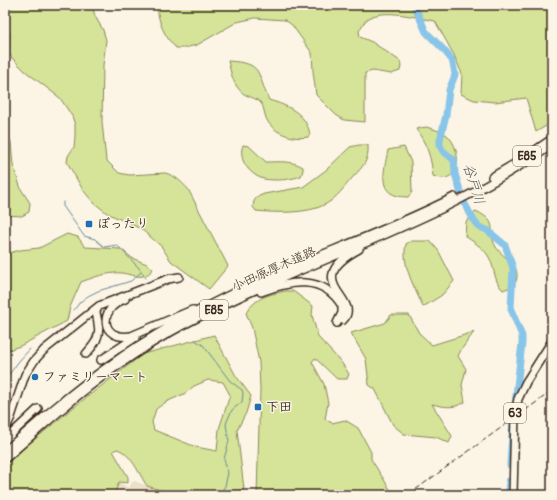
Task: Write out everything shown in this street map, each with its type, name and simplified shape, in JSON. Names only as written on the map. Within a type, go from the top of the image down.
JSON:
[{"type":"main road","name":"小田原厚木道路","points":[[497,177],[552,139]]},
{"type":"main road","name":"小田原厚木道路","points":[[5,459],[79,395],[112,369],[160,338],[212,310],[274,281],[402,227],[497,177],[552,145]]},
{"type":"main road","name":"小田原厚木道路","points":[[5,451],[70,396],[133,349],[185,318],[243,289],[448,203]]},
{"type":"main road","points":[[212,310],[281,284],[304,282],[316,285],[331,293],[342,306],[342,313],[337,323],[344,320],[348,308],[347,304],[334,287],[333,277],[336,268],[347,256],[402,227]]},
{"type":"main road","points":[[5,430],[13,412],[21,382],[34,361],[48,346],[99,306],[168,279],[179,277],[170,282],[122,300],[110,308],[106,319],[110,330],[117,336],[131,336],[243,289]]},
{"type":"main road","points":[[86,354],[98,338],[99,326],[96,311],[99,306]]},
{"type":"main road","points":[[101,360],[133,339],[166,321]]},
{"type":"main road","name":"63","points":[[513,495],[516,407],[526,382],[552,341]]},
{"type":"main road","points":[[5,440],[38,409]]},
{"type":"shaded area","points":[[135,481],[169,495],[114,495],[119,482],[129,488],[132,482]]},
{"type":"green space","points":[[5,5],[92,5],[95,16],[103,30],[106,40],[103,66],[102,122],[106,160],[119,173],[129,175],[165,173],[178,179],[188,189],[228,266],[209,289],[171,261],[161,246],[141,229],[107,213],[93,202],[83,190],[67,162],[68,156],[74,147],[75,125],[72,116],[60,98],[25,71],[12,58],[9,53],[10,33],[5,28]]},
{"type":"green space","points":[[157,5],[552,5],[551,123],[536,132],[526,98],[495,102],[474,100],[461,94],[462,74],[454,55],[435,21],[401,15],[384,14],[369,18],[363,24],[359,31],[360,37],[372,42],[400,61],[401,66],[400,71],[391,74],[373,71],[365,73],[365,122],[344,120],[336,115],[316,95],[312,53],[292,25],[285,20],[255,18],[237,22],[197,45],[176,48],[168,39],[162,28]]},
{"type":"green space","points":[[228,61],[240,62],[253,67],[260,76],[269,100],[283,105],[300,115],[308,126],[310,134],[308,137],[302,138],[290,136],[273,128],[266,118],[261,103],[244,94],[237,87]]},
{"type":"green space","points":[[426,127],[447,135],[456,149],[457,165],[454,172],[450,176],[443,178],[433,176],[428,151],[416,129]]},
{"type":"green space","points":[[5,131],[11,142],[13,165],[21,189],[30,203],[29,212],[22,216],[5,215]]},
{"type":"green space","points":[[243,145],[249,146],[266,162],[289,162],[303,167],[301,176],[278,180],[264,179],[256,176],[244,163],[242,153]]},
{"type":"green space","points":[[368,145],[365,163],[337,195],[326,204],[311,210],[292,212],[256,211],[253,207],[254,201],[257,197],[264,194],[303,187],[326,170],[350,147]]},
{"type":"green space","points":[[404,147],[411,162],[412,192],[408,197],[390,193],[384,182],[388,150]]},
{"type":"green space","points":[[476,211],[489,220],[492,228],[493,241],[496,247],[517,271],[516,282],[511,287],[503,290],[500,287],[497,282],[490,258],[485,251],[465,236],[466,222]]},
{"type":"green space","points":[[67,234],[78,237],[85,247],[121,249],[132,258],[147,264],[153,269],[144,276],[115,273],[101,275],[81,282],[70,307],[67,321],[20,346],[5,351],[5,263],[9,253],[39,248]]},
{"type":"green space","points":[[411,241],[430,241],[438,250],[454,281],[442,295],[423,307],[405,260],[406,244]]},
{"type":"green space","points":[[285,291],[293,291],[313,306],[312,315],[318,337],[341,362],[349,374],[347,379],[337,379],[315,358],[312,362],[324,384],[328,403],[325,419],[332,423],[345,420],[358,428],[371,452],[371,459],[391,491],[387,495],[257,495],[260,390],[259,362],[252,328],[246,313],[258,300]]},
{"type":"green space","points":[[391,315],[409,315],[419,333],[432,345],[474,332],[458,356],[466,369],[462,385],[465,402],[457,406],[449,407],[432,404],[452,436],[449,443],[436,437],[404,434],[393,425],[375,389],[369,385],[366,359],[351,333],[385,323]]},
{"type":"green space","points":[[214,335],[236,376],[251,396],[246,413],[237,430],[244,489],[221,495],[195,495],[192,490],[188,495],[177,495],[147,486],[131,459],[122,451],[117,449],[113,451],[128,477],[128,483],[119,482],[114,495],[5,495],[5,464],[70,410],[143,354]],"holes":[[[208,380],[223,382],[230,395],[219,429],[217,451],[196,447],[154,430],[152,422],[156,409],[166,402],[184,394],[194,386]]]},
{"type":"waterway","name":"谷戸川","points":[[414,5],[426,32],[452,60],[454,68],[455,75],[449,90],[440,145],[442,150],[454,160],[455,174],[463,200],[474,221],[479,227],[487,230],[505,245],[513,268],[511,309],[522,336],[515,404]]},
{"type":"waterway","points":[[63,202],[63,206],[84,236],[95,239],[104,247],[117,245],[139,268],[146,278]]},
{"type":"waterway","points":[[74,310],[80,302],[88,296],[98,291],[131,281],[141,272]]},
{"type":"waterway","points":[[195,340],[203,345],[230,381],[242,390],[243,393],[242,402],[232,410],[226,425],[229,441],[224,459],[228,473],[225,486],[219,495]]},
{"type":"waterway","points":[[5,380],[30,349]]},
{"type":"waterway","name":"谷戸川","points":[[510,465],[513,418]]},
{"type":"waterway","name":"谷戸川","points":[[509,481],[509,495]]},
{"type":"railway","points":[[408,495],[552,391]]},
{"type":"place","name":"ぼったり","points":[[89,224]]},
{"type":"place","name":"ファミリーマート","points":[[35,377]]},
{"type":"place","name":"下田","points":[[258,407]]}]
